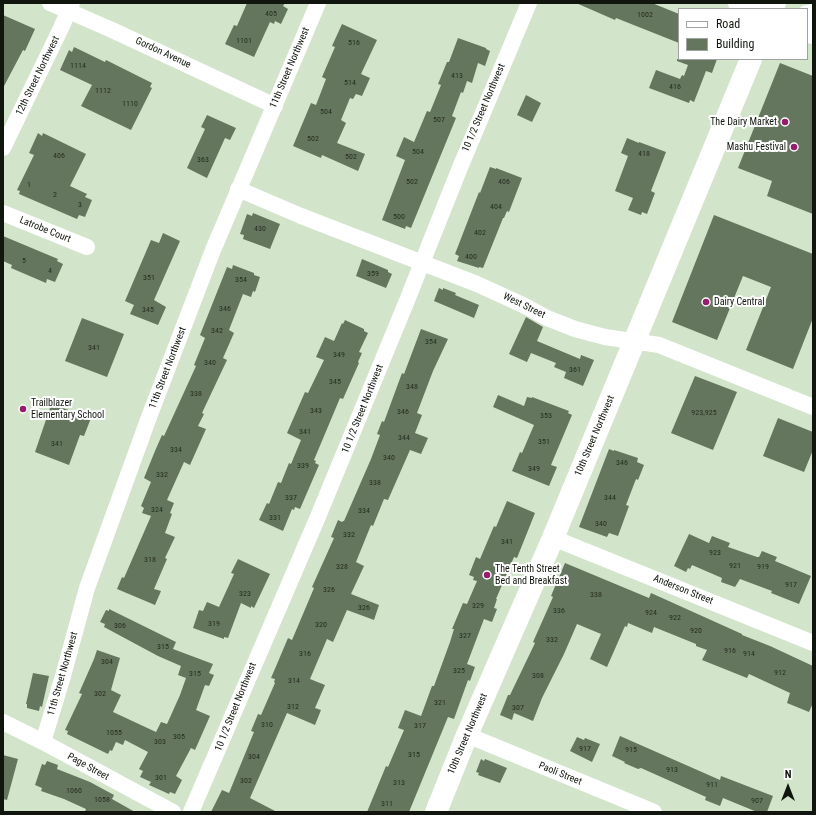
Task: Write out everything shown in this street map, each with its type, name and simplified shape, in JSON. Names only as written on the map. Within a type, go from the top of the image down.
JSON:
[{"type":"main road","points":[[740,3],[752,8]]},
{"type":"main road","name":"10th Street Northwest","points":[[436,812],[467,735],[553,538],[751,60]]},
{"type":"street","name":"Gordon Avenue","points":[[50,3],[70,7],[112,30],[275,106]]},
{"type":"street","name":"11th Street Northwest","points":[[44,742],[87,588],[151,412],[213,250],[318,3]]},
{"type":"street","name":"10 1/2 Street Northwest","points":[[191,812],[317,519],[459,170],[529,3]]},
{"type":"street","name":"12th Street Northwest","points":[[3,148],[70,7]]},
{"type":"street","name":"West Street","points":[[238,189],[301,216],[477,284],[524,305],[547,318],[575,329],[605,337],[635,340],[658,345],[813,407]]},
{"type":"street","name":"Latrobe Court","points":[[3,213],[87,247]]},
{"type":"street","name":"Anderson Street","points":[[553,538],[813,643]]},
{"type":"street","name":"Page Street","points":[[3,722],[44,742],[173,812]]},
{"type":"street","name":"Paoli Street","points":[[467,735],[654,812]]},
{"type":"building","points":[[247,3],[285,3],[283,6],[288,9],[281,24],[275,21],[274,24],[270,22],[254,57],[225,44],[234,25],[237,26]]},
{"type":"building","points":[[576,3],[652,3],[678,14],[678,43],[616,18],[615,20]]},
{"type":"building","points":[[3,15],[35,29],[25,51],[23,50],[3,88]]},
{"type":"building","points":[[342,24],[377,40],[361,74],[370,78],[362,96],[356,94],[353,99],[350,98],[341,120],[346,123],[337,143],[365,154],[358,171],[322,155],[321,158],[293,146],[311,103],[316,105],[326,79],[322,77],[335,47],[332,46]]},
{"type":"building","points":[[458,38],[486,48],[490,51],[485,66],[478,63],[472,83],[467,81],[463,93],[461,92],[452,116],[456,118],[411,228],[406,226],[405,229],[382,220],[405,160],[396,156],[404,137],[414,142],[427,111],[430,112],[441,85],[438,84],[447,62],[449,62]]},
{"type":"building","points":[[74,47],[105,62],[106,60],[152,83],[150,87],[152,88],[131,130],[81,106],[92,85],[60,70],[69,50],[72,52]]},
{"type":"building","points":[[677,59],[717,60],[712,73],[706,71],[694,102],[690,100],[689,103],[649,88],[656,70],[680,79],[682,75],[684,76],[688,65],[677,61]]},
{"type":"building","name":"The Dairy Market","points":[[780,63],[813,76],[813,214],[767,196],[772,181],[738,168]]},
{"type":"building","points":[[526,95],[541,103],[532,122],[517,115]]},
{"type":"building","points":[[207,115],[236,128],[230,140],[225,138],[207,178],[187,168],[205,129],[201,127]]},
{"type":"building","points":[[38,133],[42,136],[43,133],[86,154],[70,186],[87,194],[85,197],[92,200],[85,217],[79,215],[77,219],[19,194],[20,191],[17,190],[34,155],[29,153]]},
{"type":"building","points":[[627,138],[666,152],[651,191],[655,193],[647,214],[642,212],[641,215],[628,210],[633,198],[615,191],[628,156],[621,153]]},
{"type":"building","points":[[490,167],[522,178],[509,212],[507,211],[503,218],[483,268],[479,268],[457,261],[459,256],[455,254]]},
{"type":"building","points":[[253,213],[280,224],[270,249],[243,239],[244,235],[240,234],[247,214],[252,216]]},
{"type":"building","name":"Dairy Central","points":[[714,215],[813,254],[813,318],[793,369],[746,350],[771,287],[743,276],[717,340],[672,322]]},
{"type":"building","points":[[163,233],[180,241],[154,300],[166,307],[158,325],[130,314],[134,305],[125,301],[151,240],[159,243]]},
{"type":"building","points":[[3,236],[58,259],[57,261],[63,264],[55,282],[47,279],[46,283],[11,268],[12,265],[3,261]]},
{"type":"building","points":[[362,259],[388,270],[388,272],[392,274],[386,288],[356,276]]},
{"type":"building","points":[[233,265],[254,273],[254,275],[260,277],[255,292],[253,291],[251,297],[243,294],[229,330],[234,333],[223,358],[227,360],[202,413],[204,414],[198,426],[206,429],[190,465],[184,462],[167,500],[174,503],[170,513],[172,514],[165,533],[175,537],[165,558],[167,559],[154,589],[161,591],[155,605],[117,589],[122,577],[124,578],[151,516],[142,513],[144,508],[141,506],[151,482],[144,478],[162,435],[164,436],[196,366],[194,365],[205,338],[200,335],[227,267],[232,269]]},
{"type":"building","points":[[439,288],[456,293],[455,295],[479,305],[474,318],[434,301]]},
{"type":"building","points":[[526,317],[543,327],[537,341],[580,359],[581,355],[594,360],[583,386],[564,378],[566,372],[554,367],[556,363],[531,353],[527,362],[509,354]]},
{"type":"building","points":[[82,318],[124,334],[107,377],[65,361]]},
{"type":"building","points":[[345,320],[364,329],[364,331],[368,333],[359,352],[362,353],[358,362],[359,363],[343,399],[340,398],[314,460],[316,461],[315,463],[319,465],[300,509],[295,507],[294,510],[292,509],[283,531],[259,520],[267,503],[269,504],[278,482],[281,483],[289,463],[291,464],[301,440],[287,433],[305,392],[308,393],[324,360],[316,357],[325,337],[334,341],[342,323],[343,324]]},
{"type":"building","points":[[421,329],[448,339],[433,371],[417,413],[422,415],[415,433],[428,438],[421,454],[410,450],[388,500],[384,499],[373,526],[371,525],[356,562],[364,566],[351,594],[379,605],[374,620],[347,610],[333,642],[327,639],[310,679],[325,685],[315,708],[321,710],[315,725],[287,713],[250,798],[277,812],[211,812],[222,790],[229,793],[254,732],[251,731],[258,714],[261,715],[275,683],[275,679],[271,678],[288,638],[292,640],[314,588],[312,587],[334,538],[331,537],[338,520],[342,522],[344,521],[371,459],[380,435],[377,434],[382,421],[384,422],[402,373],[404,374]]},
{"type":"building","points":[[695,376],[737,392],[713,450],[671,433]]},
{"type":"building","points":[[498,395],[524,406],[527,397],[532,397],[569,411],[568,413],[572,415],[551,465],[557,467],[549,486],[512,471],[520,452],[522,453],[534,425],[493,407]]},
{"type":"building","points":[[51,405],[91,418],[84,436],[80,435],[69,465],[35,452]]},
{"type":"building","points":[[778,418],[813,432],[813,450],[804,472],[763,456]]},
{"type":"building","points":[[609,449],[638,458],[637,462],[644,465],[638,480],[636,479],[626,505],[629,506],[618,536],[609,533],[607,537],[579,527]]},
{"type":"building","points":[[507,501],[535,513],[517,558],[514,557],[496,599],[494,608],[497,609],[492,622],[484,619],[467,664],[475,667],[470,681],[468,680],[454,719],[448,717],[409,812],[367,812],[386,766],[388,767],[404,730],[398,728],[405,710],[421,716],[450,642],[454,629],[452,629],[463,603],[467,604],[477,581],[473,580],[474,577],[469,575],[476,557],[480,559],[494,526],[496,527]]},
{"type":"building","points":[[689,534],[709,543],[712,536],[730,543],[728,547],[757,557],[759,557],[762,551],[777,557],[775,561],[811,576],[799,604],[771,593],[772,591],[740,579],[735,587],[721,582],[722,578],[692,565],[686,572],[674,566]]},
{"type":"building","points":[[238,559],[270,574],[254,608],[241,603],[228,638],[224,637],[224,639],[193,628],[199,610],[203,611],[207,602],[219,607],[234,574],[231,573]]},
{"type":"building","points":[[565,563],[649,598],[651,593],[813,666],[813,703],[809,712],[787,703],[790,693],[749,674],[747,678],[702,660],[707,650],[696,646],[696,644],[654,627],[652,633],[628,623],[627,627],[625,626],[607,667],[590,659],[601,634],[577,624],[542,698],[533,721],[514,713],[512,720],[500,715],[508,695],[510,695],[535,643],[533,642],[553,597],[551,596]]},
{"type":"building","points":[[109,609],[176,642],[173,649],[213,664],[209,673],[214,675],[209,686],[205,685],[196,710],[210,716],[195,750],[191,748],[176,776],[182,780],[175,794],[170,792],[169,794],[149,785],[151,782],[140,777],[143,771],[139,769],[148,752],[125,740],[123,745],[116,742],[112,751],[110,750],[108,754],[67,734],[68,731],[65,730],[82,694],[79,693],[97,650],[120,658],[111,690],[121,695],[113,712],[156,732],[161,722],[167,724],[180,695],[186,678],[178,675],[181,666],[158,656],[104,627],[105,624],[100,622],[106,610],[109,611]]},
{"type":"building","points":[[33,673],[49,676],[42,707],[40,706],[39,711],[27,708],[26,704]]},
{"type":"building","points":[[620,736],[720,780],[721,776],[773,796],[767,812],[757,812],[723,798],[720,806],[705,800],[706,797],[641,768],[638,769],[624,763],[625,762],[612,756]]},
{"type":"building","points":[[577,737],[584,740],[585,738],[600,744],[592,762],[570,751]]},
{"type":"building","points":[[3,755],[18,759],[7,800],[3,799]]},
{"type":"building","points":[[481,759],[484,761],[485,759],[507,768],[500,783],[478,775],[479,773],[476,772]]},
{"type":"building","points":[[47,761],[58,765],[57,769],[90,782],[114,795],[112,799],[135,812],[85,812],[86,809],[41,791],[42,788],[35,785],[42,764],[45,765]]},
{"type":"place","name":"The Dairy Market","points":[[785,122]]},
{"type":"place","name":"Mashu Festival","points":[[794,147]]},
{"type":"place","name":"Dairy Central","points":[[706,302]]},
{"type":"place","name":"Trailblazer Elementary School","points":[[23,409]]},
{"type":"place","name":"The Tenth Street Bed and Breakfast","points":[[487,575]]}]
